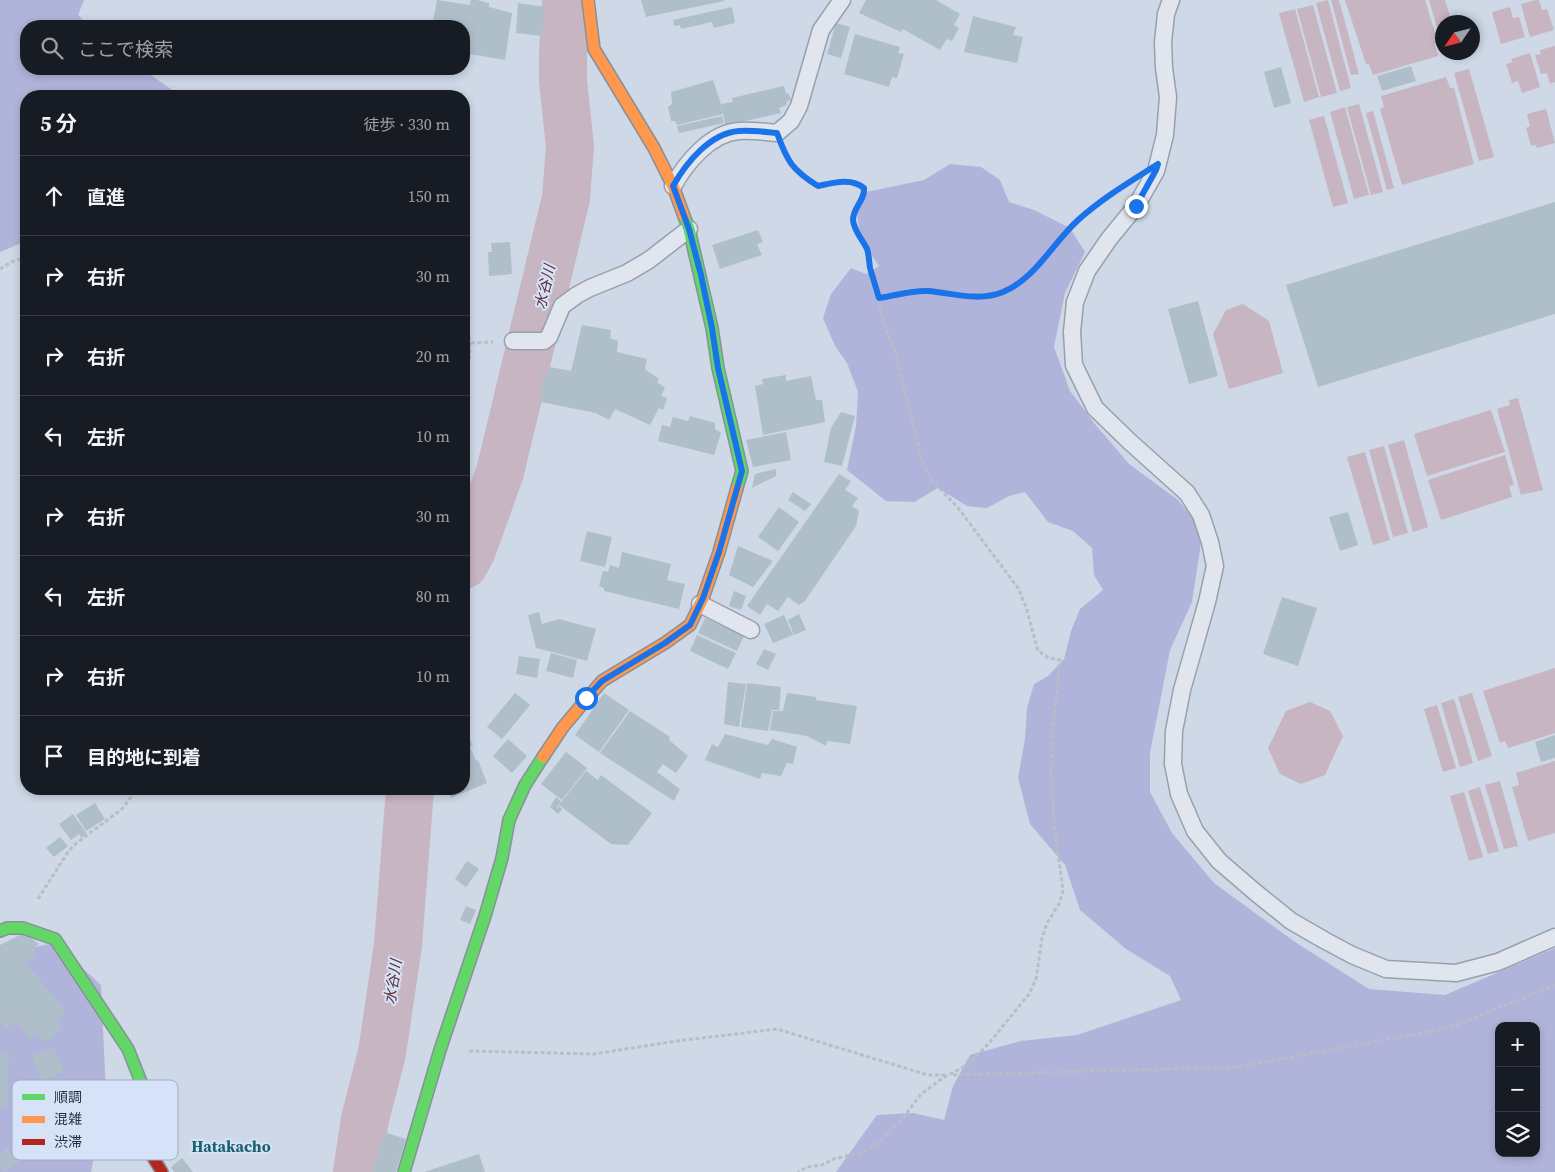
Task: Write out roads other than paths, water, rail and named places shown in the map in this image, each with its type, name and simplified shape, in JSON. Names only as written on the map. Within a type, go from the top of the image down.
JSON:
[{"type":"street","points":[[404,1172],[440,1050],[485,916],[502,858],[509,820],[525,786],[564,727],[586,698],[602,681],[665,643],[690,625],[700,604],[719,552],[742,471],[689,229],[673,186],[654,148],[594,49],[588,0]]},
{"type":"street","points":[[0,931],[7,928],[23,928],[55,940],[128,1049],[140,1080]]},
{"type":"street","points":[[155,1160],[162,1172]]},
{"type":"lane","points":[[673,186],[681,172],[704,147],[722,135],[738,130],[777,133],[791,121],[799,106],[821,30],[842,0]]},
{"type":"lane","points":[[1170,0],[1166,14],[1163,42],[1168,97],[1165,135],[1156,170],[1136,206],[1109,239],[1087,271],[1075,302],[1072,332],[1074,365],[1095,408],[1187,493],[1201,515],[1210,542],[1215,566],[1207,602],[1182,690],[1174,730],[1173,764],[1179,794],[1195,831],[1219,862],[1291,921],[1352,955],[1386,968],[1456,973],[1498,962],[1555,937]]},
{"type":"lane","points":[[513,341],[544,340],[549,337],[562,306],[590,288],[628,273],[649,260],[689,229]]},
{"type":"lane","points":[[700,604],[751,630]]},
{"type":"waterway","name":"水谷川","points":[[470,554],[500,472],[566,198],[570,146],[563,81],[566,0]]},
{"type":"waterway","name":"水谷川","points":[[357,1172],[365,1119],[382,1053],[398,945],[410,795]]},
{"type":"district","name":"Hatakacho","points":[[231,1146]]}]
